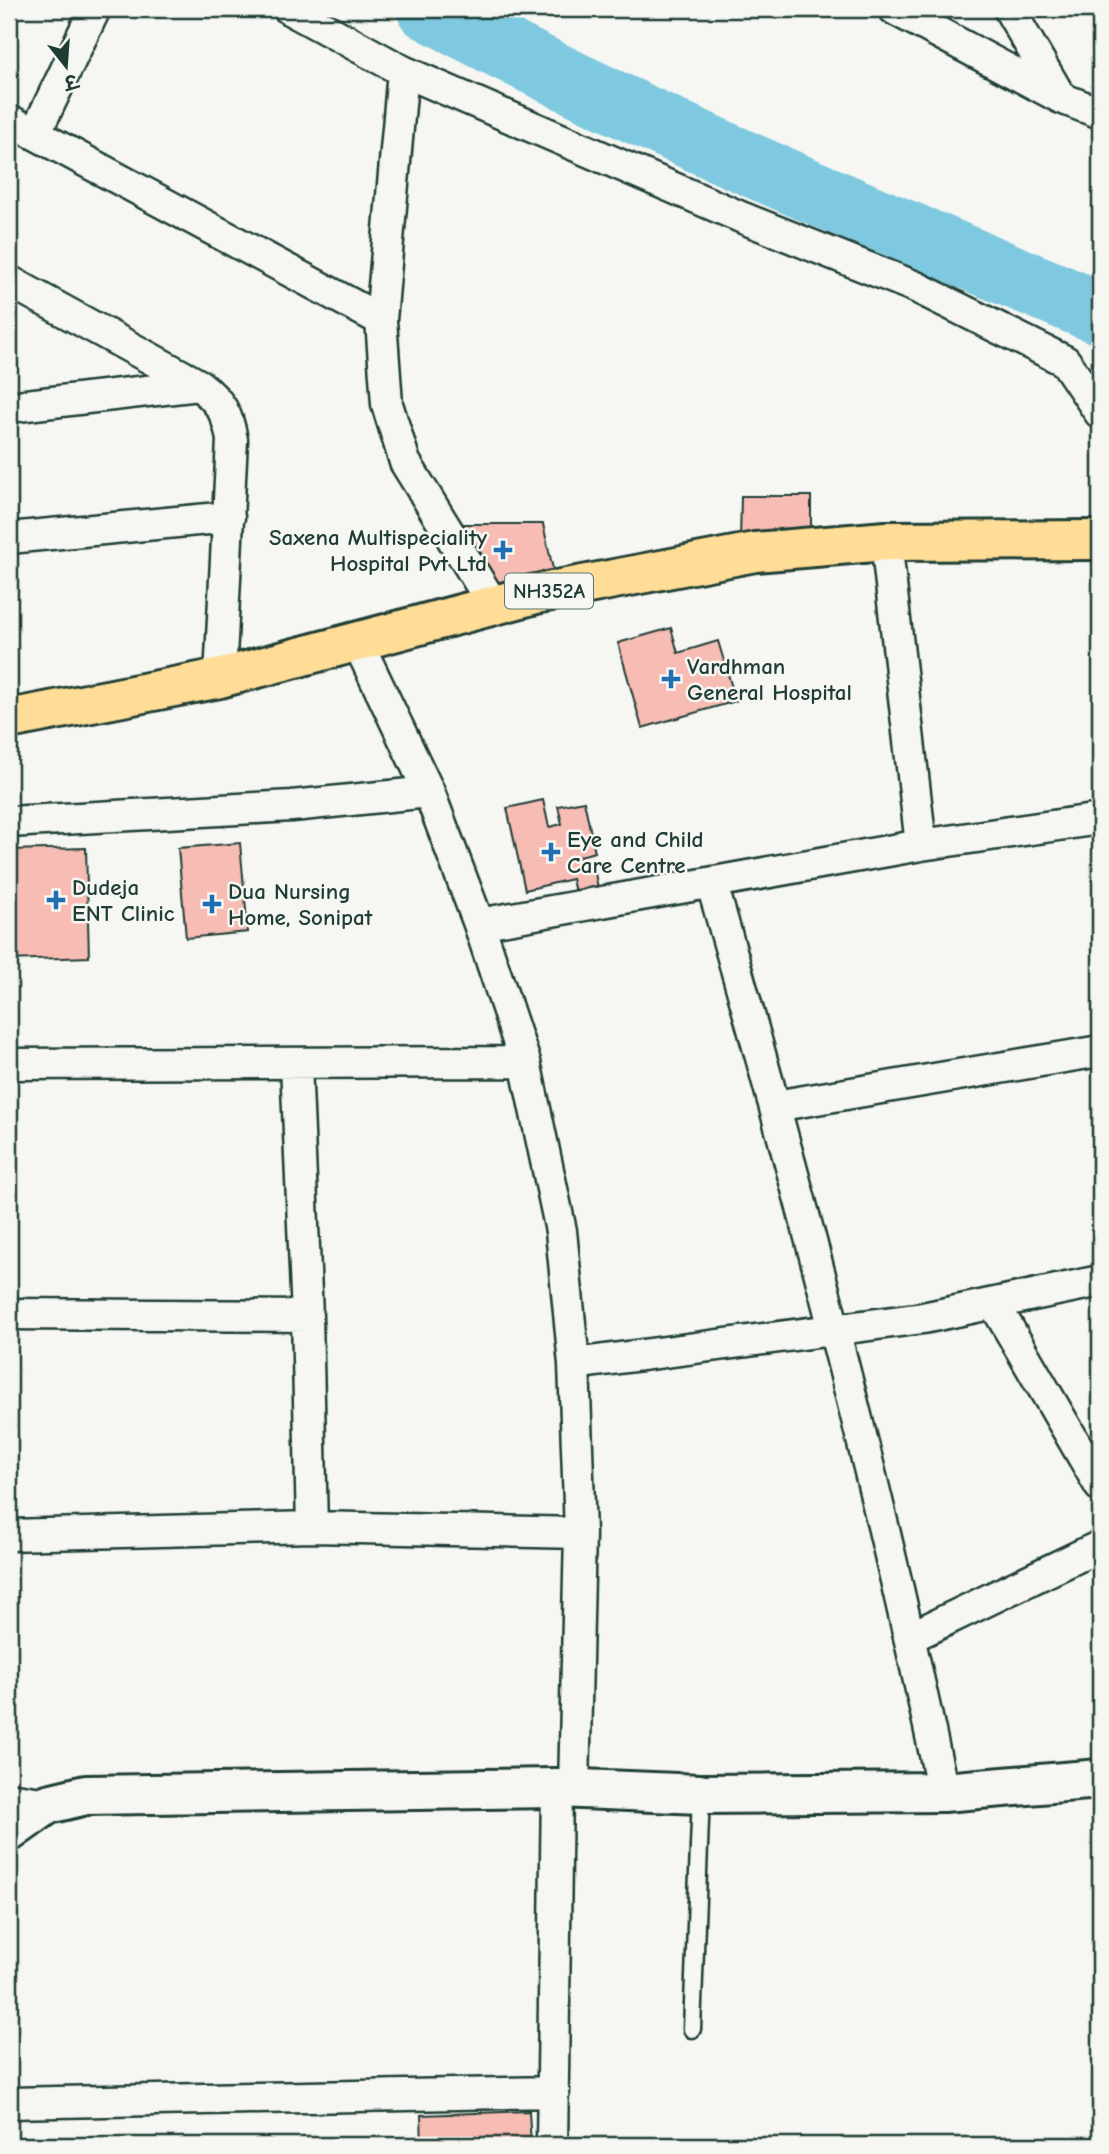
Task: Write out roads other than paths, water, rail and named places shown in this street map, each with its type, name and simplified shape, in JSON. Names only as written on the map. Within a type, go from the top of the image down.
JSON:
[{"type":"highway","name":"NH352A","points":[[9,719],[220,678],[536,594],[755,552],[886,541],[1100,540]]},
{"type":"main road","points":[[9,1832],[48,1804],[86,1795],[565,1788],[701,1794],[943,1792],[1100,1779]]},
{"type":"street","points":[[35,134],[95,9]]},
{"type":"street","points":[[289,9],[403,71],[743,218],[916,286],[1065,361],[1100,413]]},
{"type":"street","points":[[894,9],[1061,98],[1100,113]]},
{"type":"street","points":[[1009,9],[1061,98]]},
{"type":"street","points":[[403,71],[381,320],[387,404],[405,462],[494,606]]},
{"type":"street","points":[[9,120],[381,320]]},
{"type":"street","points":[[9,281],[199,385],[218,400],[228,418],[232,440],[220,678]]},
{"type":"street","points":[[9,407],[199,385]]},
{"type":"street","points":[[9,538],[229,517]]},
{"type":"street","points":[[886,541],[921,845]]},
{"type":"street","points":[[358,643],[429,792],[479,924],[525,1062],[561,1231],[574,1364],[580,1533],[565,1788],[552,2145]]},
{"type":"street","points":[[9,822],[292,806],[429,792]]},
{"type":"street","points":[[479,924],[921,845],[1100,819]]},
{"type":"street","points":[[712,884],[834,1328],[911,1637],[943,1792]]},
{"type":"street","points":[[775,1106],[1100,1051]]},
{"type":"street","points":[[9,1064],[525,1062]]},
{"type":"street","points":[[296,1064],[307,1316],[312,1527]]},
{"type":"street","points":[[574,1364],[923,1318],[1100,1281]]},
{"type":"street","points":[[995,1305],[1100,1486]]},
{"type":"street","points":[[9,1314],[307,1316]]},
{"type":"street","points":[[9,1535],[312,1527],[580,1533]]},
{"type":"street","points":[[911,1637],[1100,1546]]},
{"type":"street","points":[[9,1798],[48,1804]]},
{"type":"street","points":[[9,2103],[554,2092]]},
{"type":"lane","points":[[692,2029],[701,1794]]},
{"type":"waterway","points":[[428,9],[510,52],[676,131],[845,206],[1100,313]]},
{"type":"place","name":"Saxena Multispeciality Hospital Pvt Ltd","points":[[503,550]]},
{"type":"place","name":"Vardhman General Hospital","points":[[671,679]]},
{"type":"place","name":"Eye and Child Care Centre","points":[[551,852]]},
{"type":"place","name":"Dudeja ENT Clinic","points":[[56,900]]},
{"type":"place","name":"Dua Nursing Home, Sonipat","points":[[212,904]]}]
